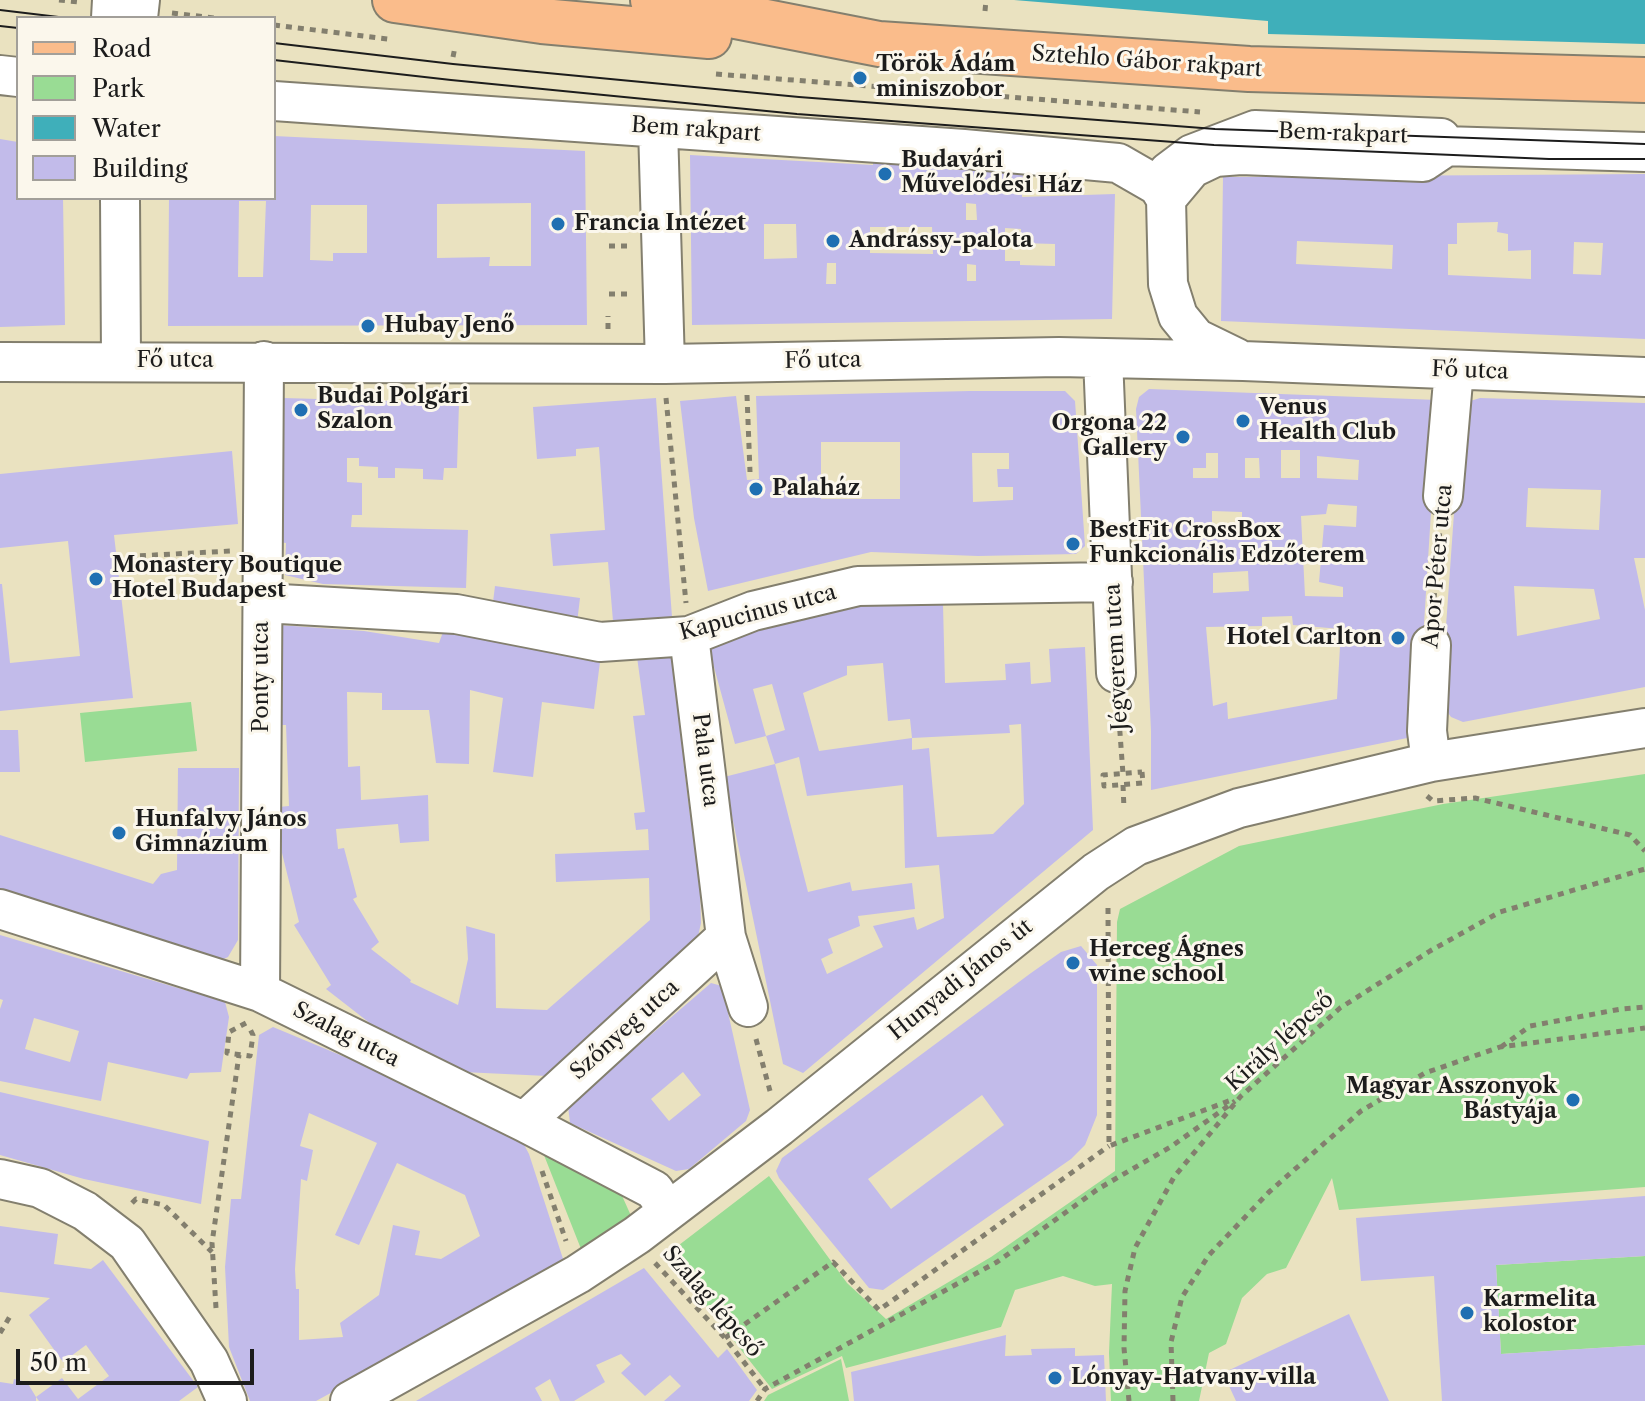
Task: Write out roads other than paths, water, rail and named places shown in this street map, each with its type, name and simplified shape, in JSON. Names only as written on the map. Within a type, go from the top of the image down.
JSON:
[{"type":"main road","points":[[395,0],[542,21],[677,33],[879,44]]},
{"type":"main road","name":"Sztehlo Gábor rakpart","points":[[653,0],[879,44],[1249,69],[1645,80]]},
{"type":"street","name":"Bem rakpart","points":[[276,101],[1118,163],[1162,193],[1192,168],[1215,157],[1241,155],[1423,162],[1443,146],[1645,152]]},
{"type":"street","points":[[658,128],[665,375]]},
{"type":"street","points":[[1162,193],[1168,284],[1178,316],[1196,338],[1243,361]]},
{"type":"street","points":[[120,200],[121,360]]},
{"type":"street","points":[[1103,358],[1140,343],[1147,336],[1162,306],[1168,284]]},
{"type":"street","name":"Fő utca","points":[[0,362],[264,361],[665,375],[1103,358],[1645,377]]},
{"type":"street","name":"Jégverem utca","points":[[1103,358],[1116,673]]},
{"type":"street","name":"Ponty utca","points":[[260,992],[264,361]]},
{"type":"street","name":"Apor Péter utca","points":[[1443,496],[1454,370]]},
{"type":"street","name":"Kapucinus utca","points":[[263,603],[456,614],[600,642],[689,636],[753,611],[858,586],[1113,582]]},
{"type":"street","name":"Pala utca","points":[[689,636],[726,937],[748,1007]]},
{"type":"street","name":"Apor Péter utca","points":[[1431,645],[1427,731],[1431,762]]},
{"type":"street","name":"Hunyadi János út","points":[[350,1401],[578,1274],[637,1235],[779,1127],[1096,872],[1136,846],[1239,808],[1431,762],[1645,728]]},
{"type":"street","name":"Szalag utca","points":[[0,909],[260,992],[654,1190],[668,1211]]},
{"type":"street","name":"Szőnyeg utca","points":[[529,1125],[726,937]]},
{"type":"street","points":[[0,1179],[40,1188],[85,1211],[127,1243],[209,1361],[227,1401]]},
{"type":"water","points":[[1014,0],[1645,0],[1645,44],[1268,34],[1268,21]]},
{"type":"tram line","points":[[0,10],[50,16]]},
{"type":"tram line","points":[[0,26],[16,28]]},
{"type":"tram line","points":[[276,43],[453,64],[799,97],[1215,129],[1645,144]]},
{"type":"tram line","points":[[276,60],[797,114],[1214,145],[1549,159],[1645,159]]},
{"type":"place","name":"Török Ádám miniszobor","points":[[860,78]]},
{"type":"place","name":"Budavári Művelődési Ház","points":[[885,174]]},
{"type":"place","name":"Francia Intézet","points":[[558,224]]},
{"type":"place","name":"Andrássy-palota","points":[[833,241]]},
{"type":"place","name":"Hubay Jenő","points":[[368,326]]},
{"type":"place","name":"Budai Polgári Szalon","points":[[301,410]]},
{"type":"place","name":"Venus Health Club","points":[[1243,421]]},
{"type":"place","name":"Orgona 22 Gallery","points":[[1183,437]]},
{"type":"place","name":"Palaház","points":[[756,489]]},
{"type":"place","name":"BestFit CrossBox Funkcionális Edzőterem","points":[[1073,544]]},
{"type":"place","name":"Monastery Boutique Hotel Budapest","points":[[96,579]]},
{"type":"place","name":"Hotel Carlton","points":[[1398,638]]},
{"type":"place","name":"Hunfalvy János Gimnázium","points":[[119,833]]},
{"type":"place","name":"Herceg Ágnes wine school","points":[[1073,963]]},
{"type":"place","name":"Magyar Asszonyok Bástyája","points":[[1573,1100]]},
{"type":"place","name":"Karmelita kolostor","points":[[1467,1313]]},
{"type":"place","name":"Lónyay-Hatvany-villa","points":[[1055,1378]]}]
